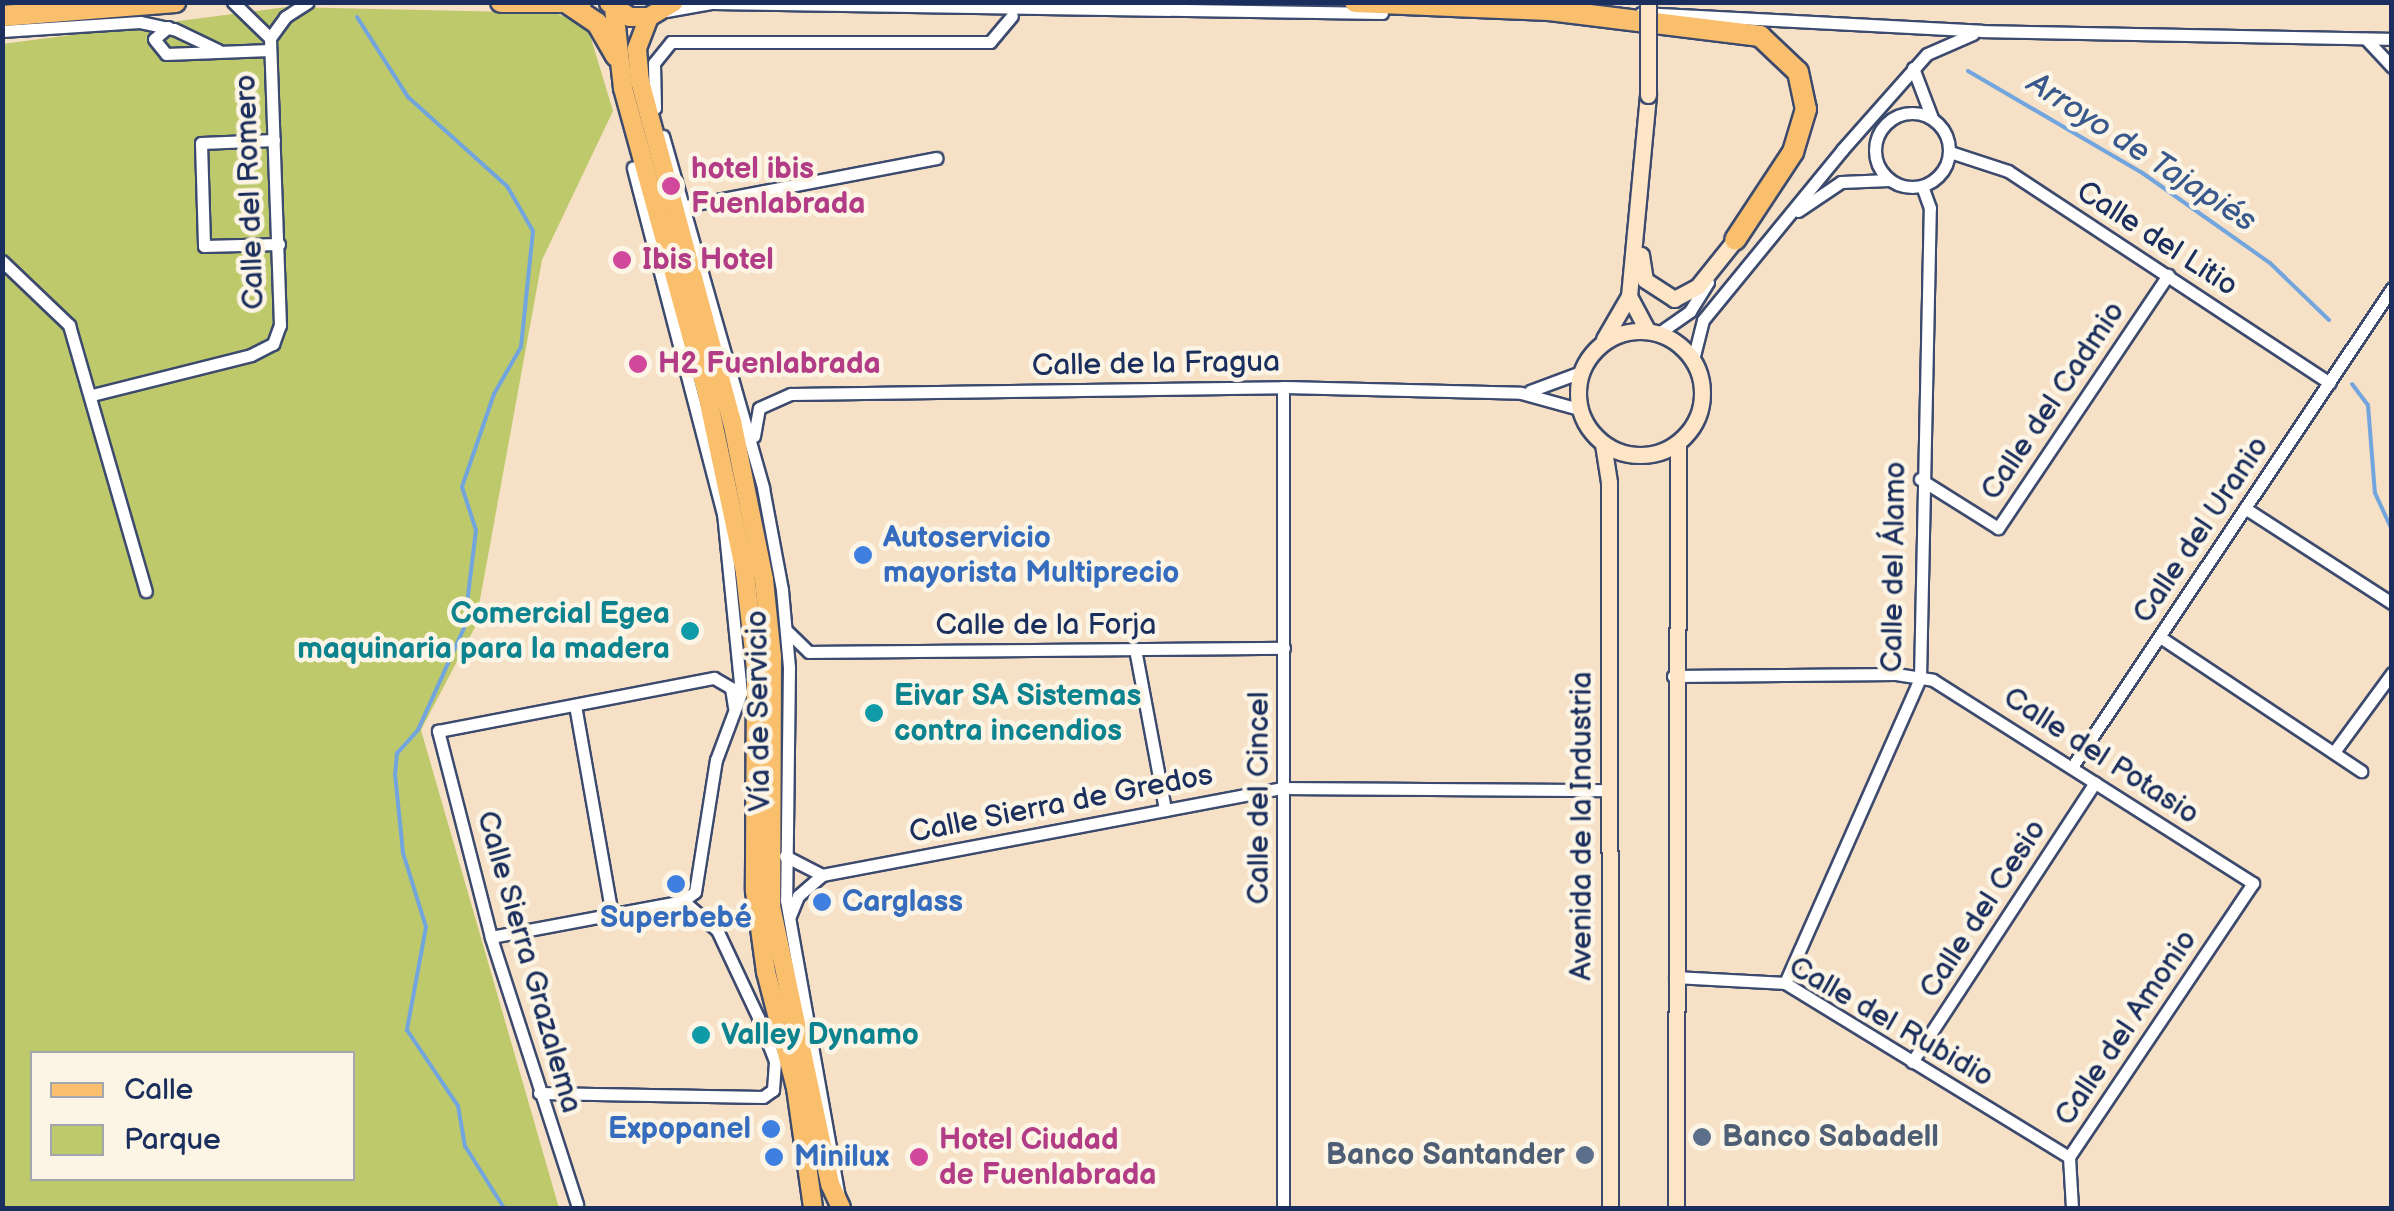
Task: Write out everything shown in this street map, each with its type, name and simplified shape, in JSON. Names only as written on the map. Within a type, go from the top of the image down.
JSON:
[{"type":"highway","points":[[2,16],[176,2]]},
{"type":"highway","points":[[500,2],[581,2]]},
{"type":"highway","points":[[1355,2],[1454,10],[1549,10],[1744,29],[1788,58],[1804,90],[1802,131],[1735,240]]},
{"type":"highway","points":[[567,4],[598,23],[616,56]]},
{"type":"main road","points":[[812,1208],[796,1088],[766,972],[755,891],[754,635],[730,486],[623,88],[611,5],[662,11],[637,49],[750,500],[772,656],[772,906],[830,1184],[840,1208]]},
{"type":"street","points":[[232,2],[270,44]]},
{"type":"street","points":[[270,44],[285,16],[308,2]]},
{"type":"street","points":[[1648,2],[1640,268],[1664,298],[1686,296],[1735,240]]},
{"type":"street","points":[[662,11],[712,3],[1454,10]]},
{"type":"street","points":[[1549,10],[1982,31],[2392,40]]},
{"type":"street","name":"Vía de Servicio","points":[[840,1208],[790,916],[785,856],[786,630],[763,488],[684,206],[650,106],[654,63],[671,42],[990,42],[1012,16]]},
{"type":"street","points":[[2,31],[103,20],[168,28],[218,50]]},
{"type":"street","points":[[168,28],[154,39],[166,54],[270,44]]},
{"type":"street","points":[[1676,1208],[1673,676],[1678,444],[1700,413],[1703,389],[1693,360],[1703,320],[1914,68],[1944,42],[1982,31]]},
{"type":"street","points":[[2366,39],[2392,67]]},
{"type":"street","name":"Calle del Romero","points":[[92,394],[272,344],[280,325],[270,44]]},
{"type":"street","points":[[1777,231],[1814,196],[1841,182],[1874,176],[1922,186],[1936,179],[1950,152],[1932,118],[1914,68]]},
{"type":"street","points":[[1890,180],[1880,168],[1878,136],[1901,115],[1932,118]]},
{"type":"street","points":[[274,140],[202,143],[204,246],[279,244]]},
{"type":"street","name":"Calle del Litio","points":[[1950,152],[2008,171],[2328,383]]},
{"type":"street","points":[[684,206],[936,158]]},
{"type":"street","name":"Vía de Servicio","points":[[633,168],[723,514],[740,642],[742,693],[710,788],[704,858],[696,892],[684,901]]},
{"type":"street","points":[[1644,177],[1628,296],[1581,372],[1579,409],[1603,444],[1640,456],[1678,444]]},
{"type":"street","name":"Calle del Álamo","points":[[1785,983],[1920,678],[1920,479],[1930,208],[1922,186]]},
{"type":"street","points":[[1601,343],[1653,331],[1690,311],[1735,240]]},
{"type":"street","points":[[2,261],[68,325],[92,394],[146,591]]},
{"type":"street","name":"Calle del Cadmio","points":[[1920,479],[1998,528],[2168,274]]},
{"type":"street","name":"Calle del Uranio","points":[[2072,767],[2392,288]]},
{"type":"street","points":[[1628,296],[1653,331],[1693,360]]},
{"type":"street","points":[[2371,319],[2392,309]]},
{"type":"street","name":"Calle de la Fragua","points":[[1521,393],[1581,372]]},
{"type":"street","name":"Calle de la Fragua","points":[[763,488],[752,424],[770,399],[791,394],[1283,387],[1521,393],[1579,409]]},
{"type":"street","name":"Calle del Cincel","points":[[1283,387],[1283,1208]]},
{"type":"street","name":"Avenida de la Industria","points":[[1603,444],[1610,790],[1610,1208]]},
{"type":"street","points":[[2244,508],[2392,603]]},
{"type":"street","points":[[786,630],[809,652],[788,667]]},
{"type":"street","points":[[2160,637],[2360,771]]},
{"type":"street","name":"Calle de la Forja","points":[[809,652],[1284,648]]},
{"type":"street","points":[[1135,650],[1165,810]]},
{"type":"street","points":[[2334,752],[2392,673]]},
{"type":"street","points":[[1673,676],[1920,678]]},
{"type":"street","name":"Calle del Potasio","points":[[1920,678],[1952,690],[2253,883]]},
{"type":"street","points":[[612,915],[575,705],[692,682],[724,682],[734,716]]},
{"type":"street","name":"Calle Sierra Grazalema","points":[[575,705],[438,731],[491,938],[577,1204]]},
{"type":"street","name":"Calle del Cesio","points":[[1912,1062],[2096,782]]},
{"type":"street","name":"Calle Sierra de Gredos","points":[[822,875],[1284,788],[1610,790]]},
{"type":"street","points":[[785,856],[822,875],[798,896],[790,916]]},
{"type":"street","name":"Calle del Amonio","points":[[2072,1208],[2069,1157],[2253,883]]},
{"type":"street","points":[[491,938],[684,901],[716,930],[758,1017],[777,1077],[763,1098],[539,1093]]},
{"type":"street","name":"Calle del Rubidio","points":[[1675,977],[1785,983],[2069,1157]]},
{"type":"green space","points":[[287,7],[555,13],[587,25],[613,111],[542,260],[475,627],[421,730],[559,1208],[3,1208],[2,44]]},
{"type":"waterway","points":[[357,17],[408,97],[507,186],[533,231],[521,347],[494,394],[462,487],[476,530],[464,628],[418,730],[397,753],[395,774],[403,853],[426,927],[407,1030],[458,1106],[465,1146],[504,1208]]},
{"type":"waterway","name":"Arroyo de Tajapiés","points":[[1968,71],[2141,172],[2270,263],[2329,320]]},
{"type":"waterway","name":"Arroyo de Tajapiés","points":[[2352,384],[2368,405],[2375,493],[2392,530]]},
{"type":"place","name":"hotel ibis Fuenlabrada","points":[[671,186]]},
{"type":"place","name":"Ibis Hotel","points":[[622,260]]},
{"type":"place","name":"H2 Fuenlabrada","points":[[638,364]]},
{"type":"place","name":"Autoservicio mayorista Multiprecio","points":[[863,555]]},
{"type":"place","name":"Comercial Egea maquinaria para la madera","points":[[690,631]]},
{"type":"place","name":"Eivar SA Sistemas contra incendios","points":[[874,713]]},
{"type":"place","name":"Superbebé","points":[[676,884]]},
{"type":"place","name":"Carglass","points":[[822,902]]},
{"type":"place","name":"Valley Dynamo","points":[[701,1035]]},
{"type":"place","name":"Expopanel","points":[[771,1129]]},
{"type":"place","name":"Banco Sabadell","points":[[1702,1137]]},
{"type":"place","name":"Banco Santander","points":[[1585,1155]]},
{"type":"place","name":"Minilux","points":[[774,1157]]},
{"type":"place","name":"Hotel Ciudad de Fuenlabrada","points":[[919,1157]]}]
